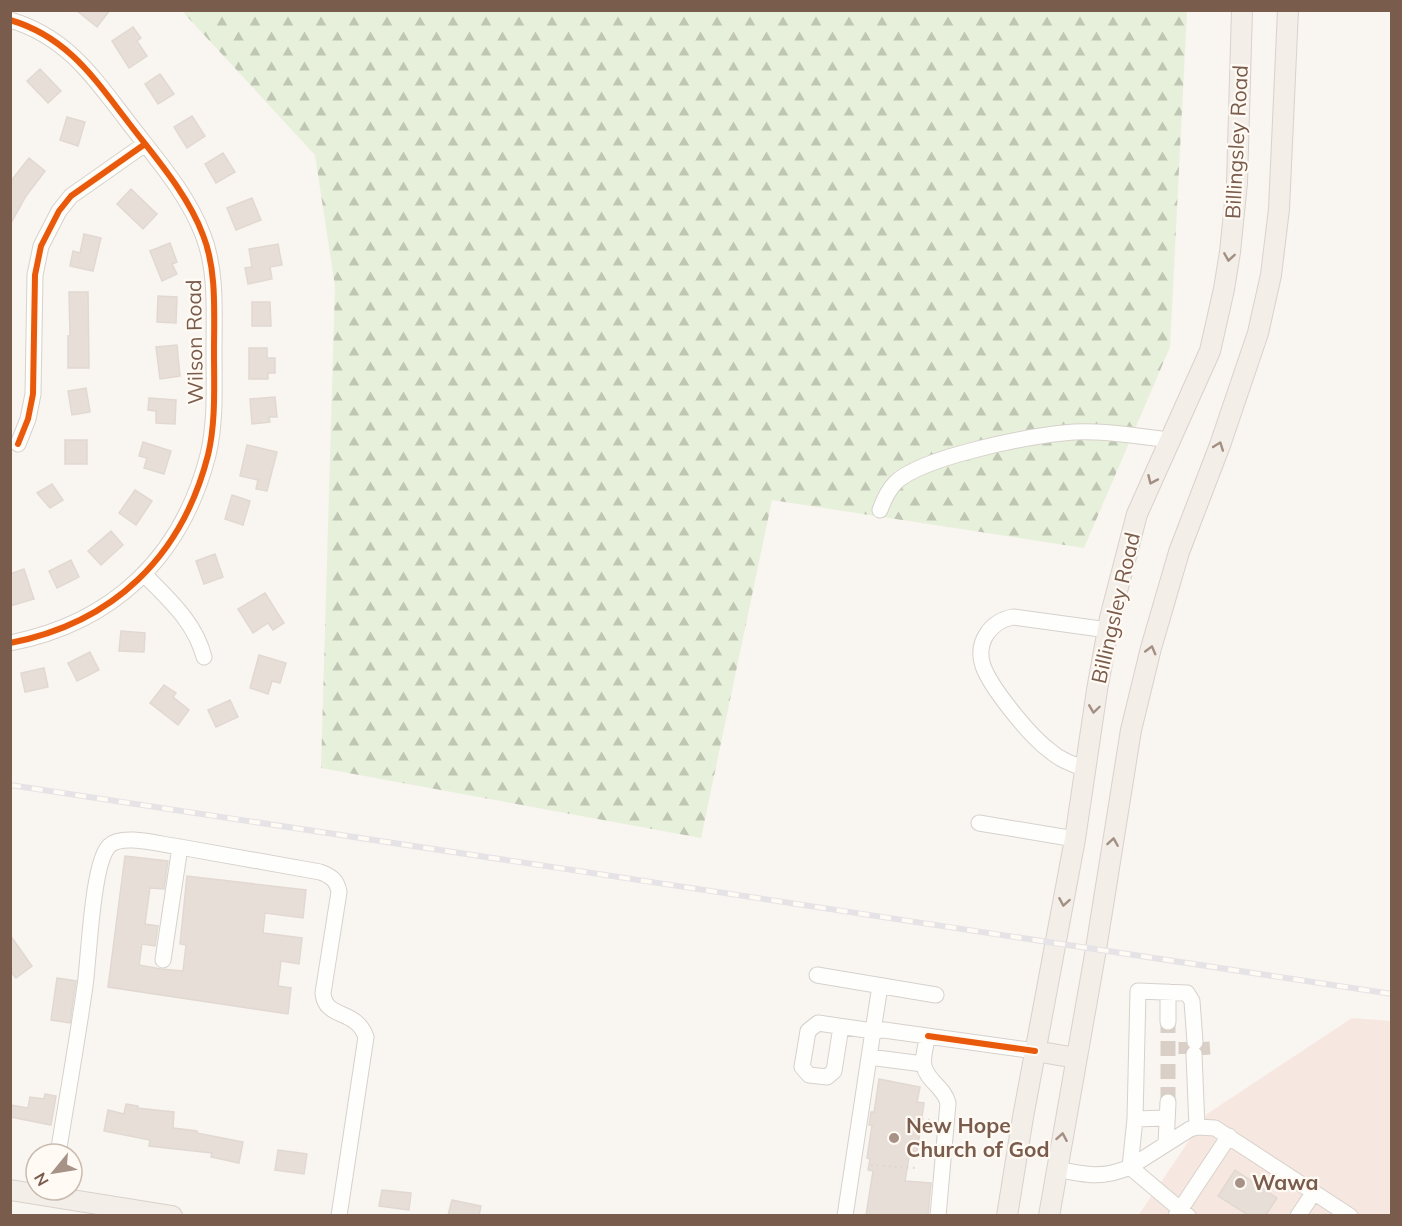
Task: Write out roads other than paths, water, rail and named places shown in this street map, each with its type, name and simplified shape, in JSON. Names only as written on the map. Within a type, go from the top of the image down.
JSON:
[{"type":"main road","name":"Billingsley Road","points":[[1007,1215],[1075,839],[1108,630],[1137,514],[1210,351],[1224,289],[1237,183],[1242,10]]},
{"type":"main road","name":"Billingsley Road","points":[[1049,1215],[1096,949],[1131,730],[1179,552],[1220,444],[1258,333],[1271,275],[1279,209],[1287,10]]},
{"type":"main road","points":[[1035,1051],[1076,1058]]},
{"type":"main road","points":[[84,1200],[172,1215]]},
{"type":"street","name":"Wilson Road","points":[[10,20],[48,37],[72,54],[93,77],[145,144],[183,198],[203,234],[211,267],[214,310],[214,382],[208,455],[192,503],[171,541],[145,575],[115,600],[86,618],[62,629],[33,639],[10,643]]},
{"type":"street","points":[[18,444],[28,419],[33,394],[35,274],[41,246],[59,211],[71,196],[145,144]]},
{"type":"street","points":[[880,510],[887,493],[897,481],[913,471],[933,462],[984,448],[1064,433],[1105,433],[1169,440]]},
{"type":"street","points":[[145,575],[186,618],[197,635],[204,657]]},
{"type":"street","points":[[1086,769],[1065,762],[1030,733],[1004,700],[984,668],[981,651],[991,627],[1001,619],[1013,617],[1108,630]]},
{"type":"street","points":[[979,823],[1075,839]]},
{"type":"street","points":[[60,1142],[86,982],[87,947],[101,859],[108,847],[122,839],[320,872],[329,875],[338,885],[339,892],[323,1000],[326,1007],[347,1015],[357,1022],[366,1037],[339,1215]]},
{"type":"street","points":[[163,960],[180,848]]},
{"type":"street","points":[[817,975],[936,995]]},
{"type":"street","points":[[845,1215],[880,986]]},
{"type":"street","points":[[1130,1167],[1135,1119],[1138,991],[1187,993],[1192,1001],[1197,1126]]},
{"type":"street","points":[[1168,992],[1168,1022]]},
{"type":"street","points":[[841,1027],[884,1030],[1035,1051]]},
{"type":"street","points":[[928,1036],[923,1064],[927,1074],[943,1091],[948,1103],[938,1215]]},
{"type":"street","points":[[869,1057],[923,1064]]},
{"type":"street","points":[[1166,1144],[1168,1102]]},
{"type":"street","points":[[1135,1119],[1167,1118]]},
{"type":"street","points":[[1057,1169],[1082,1174],[1116,1173],[1130,1167],[1197,1126],[1215,1128],[1350,1215]]},
{"type":"street","points":[[1130,1167],[1182,1214],[1228,1136]]},
{"type":"street","points":[[1298,1215],[1314,1192]]},
{"type":"tunnel","points":[[1168,1022],[1168,1102]]},
{"type":"tunnel","points":[[1186,1042],[1186,1054]]},
{"type":"tunnel","points":[[1202,1042],[1203,1055]]},
{"type":"railway","points":[[10,785],[1392,994]]},
{"type":"place","name":"New Hope Church of God","points":[[894,1138]]},
{"type":"place","name":"Wawa","points":[[1240,1183]]}]
